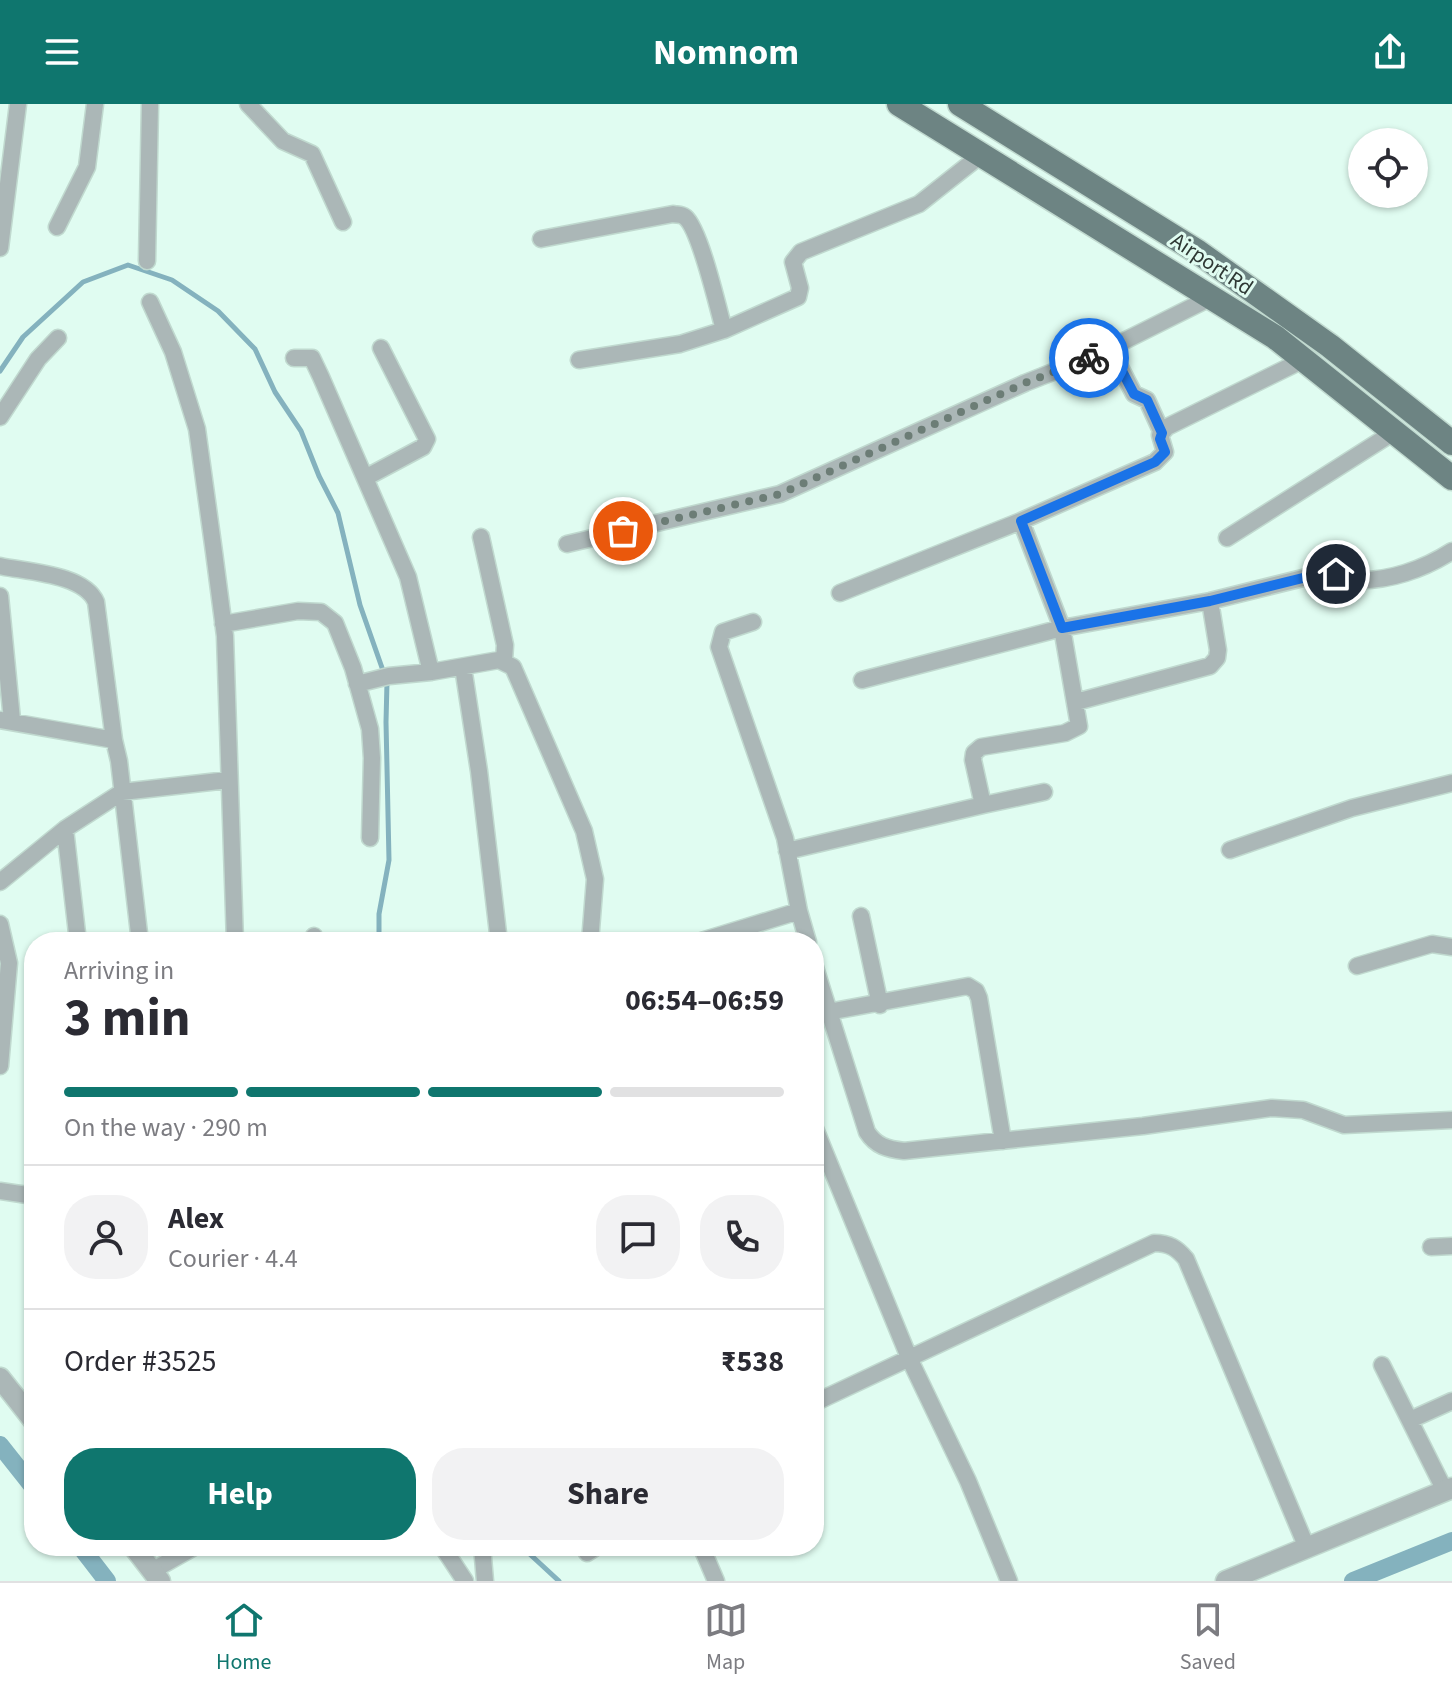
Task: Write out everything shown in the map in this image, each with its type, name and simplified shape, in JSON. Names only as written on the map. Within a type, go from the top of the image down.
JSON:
[{"type":"main road","points":[[899,104],[1212,297],[1305,359],[1452,478]]},
{"type":"main road","name":"Airport Rd","points":[[960,104],[1198,252],[1330,346],[1452,443]]},
{"type":"street","points":[[0,248],[18,104]]},
{"type":"street","points":[[57,227],[87,167],[95,104]]},
{"type":"street","points":[[147,261],[150,104]]},
{"type":"street","points":[[248,104],[283,141],[312,154],[343,222]]},
{"type":"street","points":[[579,360],[680,344],[782,306],[798,297],[800,288],[793,262],[801,252],[919,204],[981,155]]},
{"type":"street","points":[[541,239],[673,214],[686,217],[703,256],[724,330]]},
{"type":"street","points":[[567,544],[780,494],[1110,348],[1212,297]]},
{"type":"street","points":[[150,302],[173,352],[197,429],[223,624],[235,932]]},
{"type":"street","points":[[0,417],[38,359],[58,338]]},
{"type":"street","points":[[365,478],[423,447],[427,439],[381,348]]},
{"type":"street","points":[[1110,348],[1134,394],[1147,400],[1162,433]]},
{"type":"street","points":[[294,358],[308,356],[314,360],[414,593],[431,672]]},
{"type":"street","points":[[840,593],[1021,521],[1155,462],[1165,452],[1160,439],[1167,427],[1305,359]]},
{"type":"street","points":[[1227,538],[1394,432]]},
{"type":"street","points":[[983,805],[973,760],[976,749],[1075,730],[1080,721],[1062,628],[1021,521]]},
{"type":"street","points":[[481,537],[505,645],[504,661]]},
{"type":"street","points":[[862,680],[1062,628],[1210,601],[1323,573],[1358,580],[1403,573],[1431,564],[1452,551]]},
{"type":"street","points":[[0,566],[67,579],[93,593],[98,610],[139,932]]},
{"type":"street","points":[[0,596],[6,720],[114,740]]},
{"type":"street","points":[[1076,702],[1210,666],[1217,658],[1218,650],[1210,601]]},
{"type":"street","points":[[223,624],[298,611],[321,612],[340,630],[361,683],[372,745],[370,838]]},
{"type":"street","points":[[753,622],[723,632],[719,647],[787,851],[805,932]]},
{"type":"street","points":[[361,683],[389,676],[504,661],[513,667],[584,831],[595,879],[591,932]]},
{"type":"street","points":[[463,667],[498,932]]},
{"type":"street","points":[[0,882],[65,829],[122,792],[228,780]]},
{"type":"street","points":[[1230,850],[1352,808],[1452,783]]},
{"type":"street","points":[[787,851],[1044,792]]},
{"type":"street","points":[[65,829],[77,932]]},
{"type":"street","points":[[731,932],[799,911]]},
{"type":"street","points":[[861,916],[880,1005]]},
{"type":"street","points":[[0,924],[9,963],[0,1066]]},
{"type":"street","points":[[1357,966],[1432,944],[1452,947]]},
{"type":"street","points":[[828,1012],[880,1005],[968,986],[976,991],[1003,1141]]},
{"type":"street","points":[[824,998],[872,1140],[887,1149],[904,1151],[1003,1141],[1272,1108],[1303,1110],[1344,1125],[1452,1120]]},
{"type":"street","points":[[824,1150],[910,1360],[968,1481],[1009,1581]]},
{"type":"street","points":[[0,1191],[24,1195]]},
{"type":"street","points":[[824,1399],[1154,1243],[1165,1243],[1177,1249],[1193,1274],[1307,1548]]},
{"type":"street","points":[[1431,1247],[1452,1246]]},
{"type":"street","points":[[1226,1581],[1449,1490],[1382,1365]]},
{"type":"street","points":[[0,1378],[24,1408]]},
{"type":"street","points":[[1410,1420],[1452,1401]]},
{"type":"street","points":[[141,1556],[156,1576],[183,1556]]},
{"type":"street","points":[[449,1556],[465,1581]]},
{"type":"street","points":[[483,1556],[485,1581]]},
{"type":"street","points":[[705,1556],[716,1581]]},
{"type":"waterway","points":[[0,371],[23,337],[83,282],[128,265],[172,280],[218,311],[255,349],[275,392],[301,431],[338,513],[360,605],[387,682],[389,860],[379,914],[379,932]]},
{"type":"waterway","points":[[0,1445],[24,1475]]},
{"type":"waterway","points":[[1353,1581],[1452,1541]]},
{"type":"waterway","points":[[88,1556],[107,1581]]},
{"type":"waterway","points":[[532,1556],[559,1581]]},
{"type":"way so far","points":[[623,531],[780,494],[1025,383],[1089,358]]},
{"type":"route","points":[[1089,358],[1110,348],[1134,394],[1147,400],[1162,433],[1160,439],[1165,452],[1155,462],[1021,521],[1062,628],[1210,601],[1323,573],[1336,574]]}]
